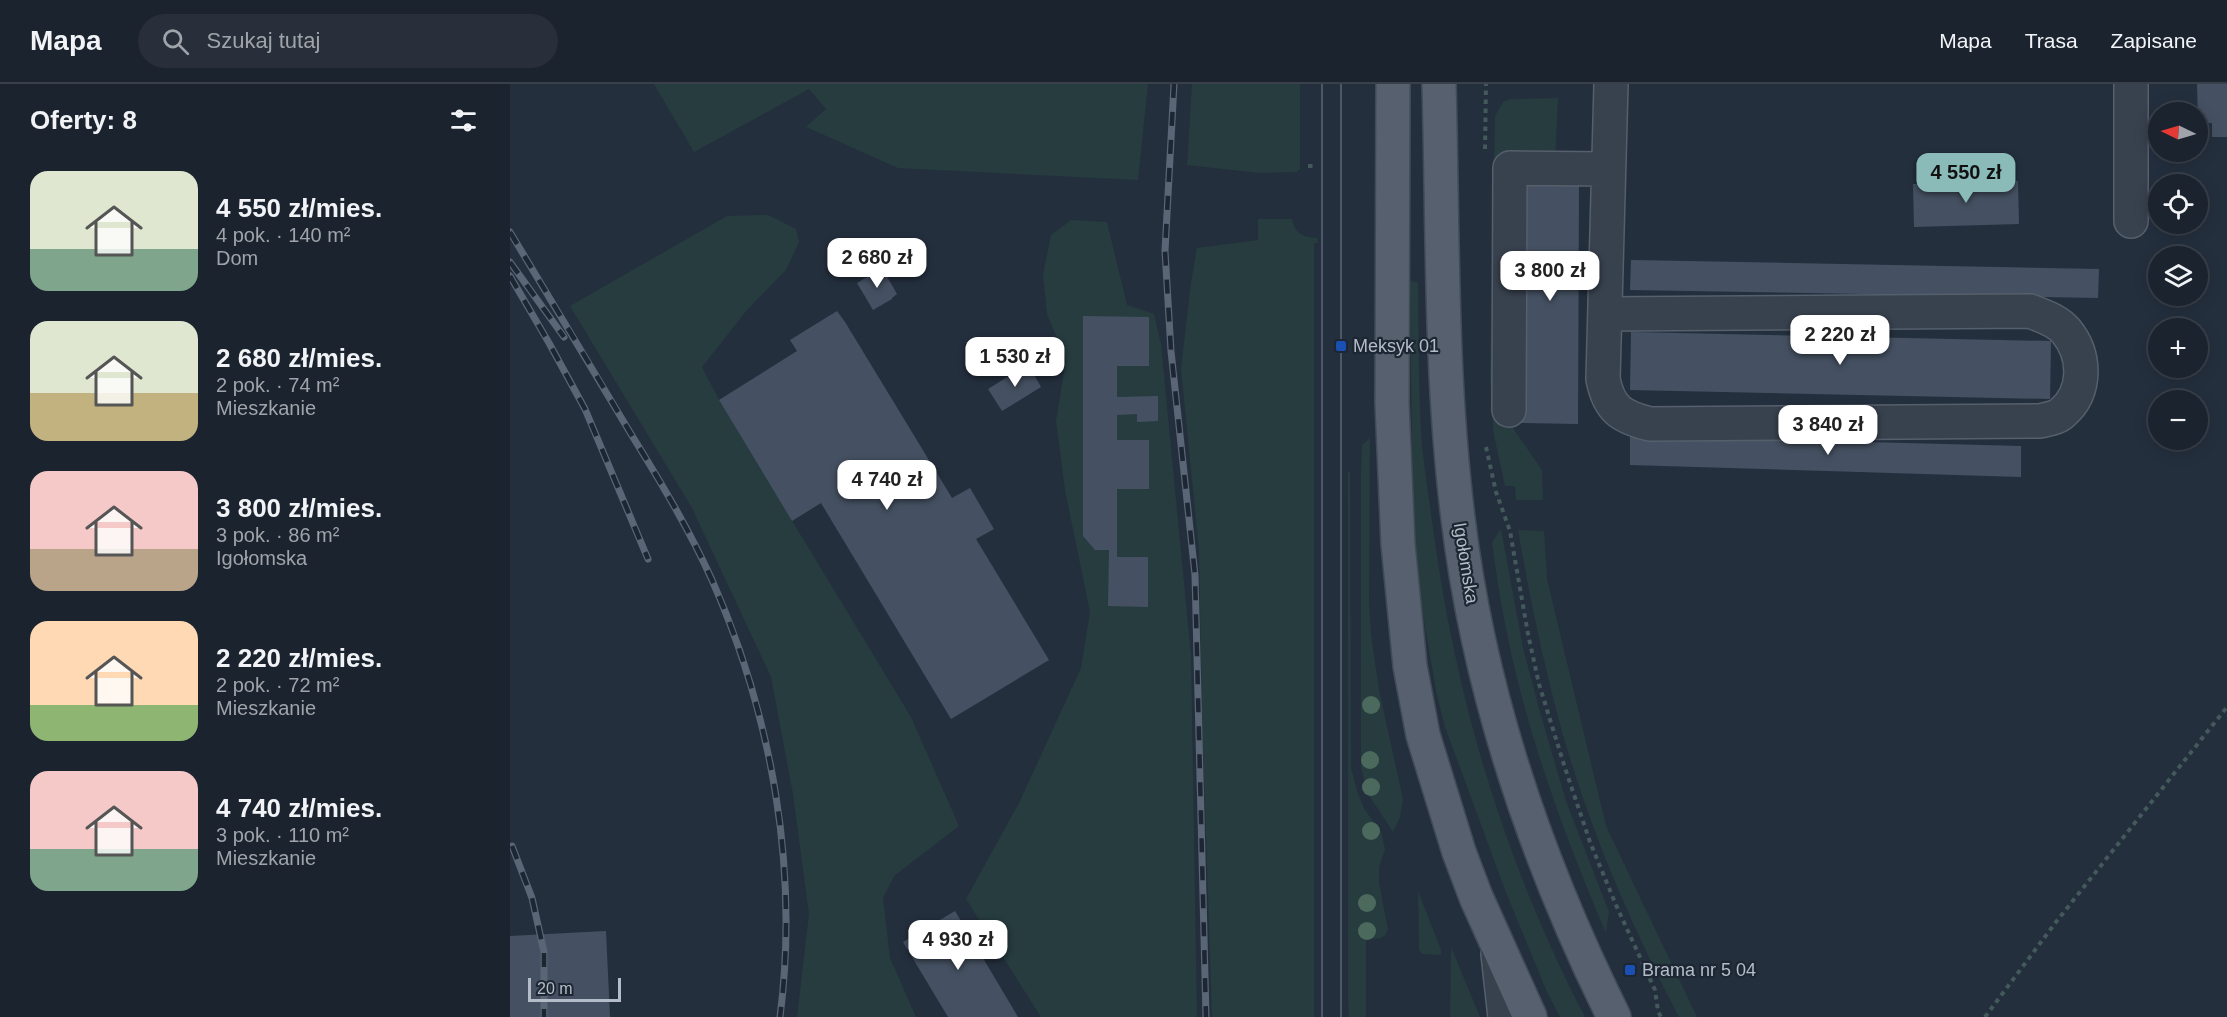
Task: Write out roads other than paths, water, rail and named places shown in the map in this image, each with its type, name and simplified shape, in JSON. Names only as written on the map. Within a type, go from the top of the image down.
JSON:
[{"type":"main road","points":[[1393,84],[1392,414],[1398,544],[1410,666],[1423,735],[1441,795],[1476,897],[1530,1017]]},
{"type":"main road","name":"Igołomska","points":[[1439,84],[1446,375],[1453,468],[1465,570],[1481,647],[1515,780],[1537,843],[1572,928],[1614,1017]]},
{"type":"lane","points":[[1605,314],[2030,311],[2048,318],[2065,329],[2076,346],[2082,368],[2077,396],[2060,415],[2040,421],[1650,424],[1630,419],[1617,410],[1607,397],[1603,379],[1611,84]]},
{"type":"lane","points":[[2131,84],[2131,221]]},
{"type":"lane","points":[[1509,410],[1510,168],[1608,169]]},
{"type":"lane","points":[[1497,946],[1505,1017]]},
{"type":"tram line","points":[[1322,84],[1322,1017]]},
{"type":"tram line","points":[[1341,84],[1341,1017]]},
{"type":"railway","points":[[1174,84],[1165,251],[1171,351],[1195,575],[1206,1017]]},
{"type":"railway","points":[[510,232],[674,506],[712,580],[733,632],[751,685],[765,739],[776,794],[783,850],[786,905],[785,961],[780,1017]]},
{"type":"railway","points":[[510,262],[564,337]]},
{"type":"railway","points":[[510,276],[585,409],[648,559]]},
{"type":"railway","points":[[512,846],[532,898],[544,952],[544,1017]]},
{"type":"place","name":"Meksyk 01","points":[[1341,346]]},
{"type":"place","name":"Brama nr 5 04","points":[[1630,970]]}]
